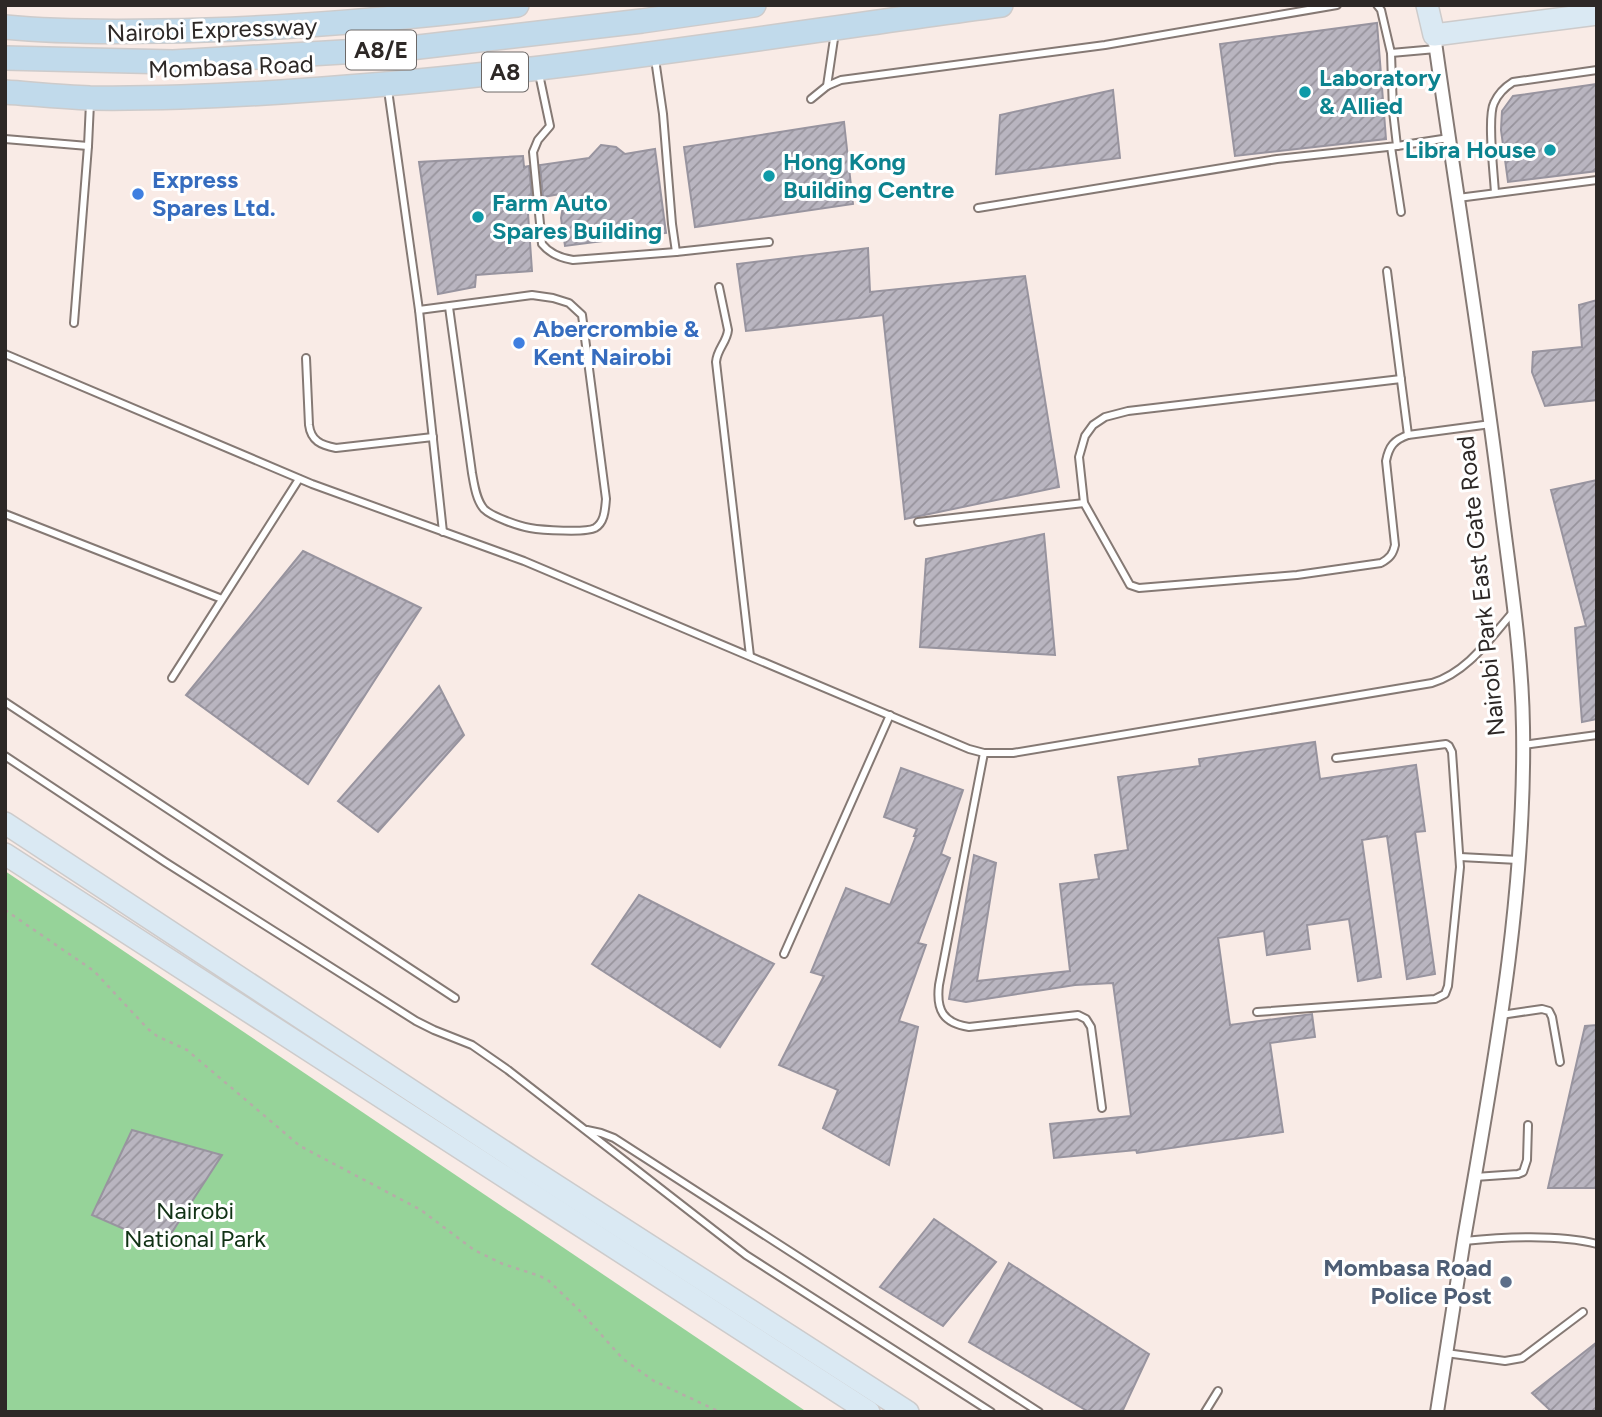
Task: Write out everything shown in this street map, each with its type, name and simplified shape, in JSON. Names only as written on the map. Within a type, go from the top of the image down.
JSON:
[{"type":"highway","name":"Nairobi Expressway","points":[[5,27],[104,32],[194,31],[316,25],[517,5]]},
{"type":"highway","name":"Nairobi Expressway","points":[[5,58],[173,62],[410,48],[754,5]]},
{"type":"highway","name":"Mombasa Road","points":[[5,92],[90,98],[230,96],[387,85],[655,54],[1000,5]]},
{"type":"main road","name":"Nairobi Park East Gate Road","points":[[1427,5],[1435,42]]},
{"type":"main road","points":[[1435,42],[1597,14]]},
{"type":"main road","points":[[5,823],[532,1170],[908,1412]]},
{"type":"main road","points":[[5,854],[869,1412]]},
{"type":"street","name":"Nairobi Park East Gate Road","points":[[1435,42],[1491,424],[1514,611],[1523,745],[1518,860],[1501,1015],[1437,1412]]},
{"type":"lane","points":[[811,99],[827,86],[841,80],[1105,44],[1337,5]]},
{"type":"lane","points":[[1377,5],[1381,10],[1391,53],[1394,147],[1401,212]]},
{"type":"lane","points":[[827,86],[836,27]]},
{"type":"lane","points":[[1391,53],[1435,42]]},
{"type":"lane","points":[[655,54],[676,252]]},
{"type":"lane","points":[[538,69],[550,126],[538,140],[533,152],[542,244],[546,249],[573,260],[769,242]]},
{"type":"lane","points":[[1495,193],[1491,118],[1494,101],[1513,82],[1597,70]]},
{"type":"lane","points":[[387,85],[419,310],[443,532]]},
{"type":"lane","points":[[74,323],[90,98]]},
{"type":"lane","points":[[978,208],[1277,159],[1394,147],[1449,138]]},
{"type":"lane","points":[[5,139],[88,146]]},
{"type":"lane","points":[[1458,198],[1597,180]]},
{"type":"lane","points":[[1387,271],[1408,435]]},
{"type":"lane","points":[[719,287],[728,330],[716,362],[750,656]]},
{"type":"lane","points":[[419,310],[532,295],[569,303],[582,315],[606,499],[603,520],[598,527],[592,530],[564,531],[529,528],[484,509],[476,492],[472,473],[449,307]]},
{"type":"lane","points":[[5,354],[299,479],[524,561],[984,753],[1013,753],[1432,683],[1454,674],[1471,661],[1514,611]]},
{"type":"lane","points":[[306,358],[310,434],[324,446],[336,448],[433,437]]},
{"type":"lane","points":[[1401,379],[1128,411],[1105,417],[1093,425],[1085,436],[1079,457],[1084,503],[1130,584],[1139,588],[1297,575],[1381,563],[1389,559],[1395,545],[1386,461],[1388,449],[1408,435],[1491,424]]},
{"type":"lane","points":[[172,678],[299,479]]},
{"type":"lane","points":[[918,522],[1084,503]]},
{"type":"lane","points":[[5,514],[222,600]]},
{"type":"lane","points":[[5,702],[455,998]]},
{"type":"lane","points":[[784,954],[890,715]]},
{"type":"lane","points":[[1523,745],[1597,735]]},
{"type":"lane","points":[[1257,1012],[1435,999],[1445,994],[1448,986],[1460,857],[1450,746],[1446,744],[1336,758]]},
{"type":"lane","points":[[984,753],[937,996],[940,1010],[956,1025],[968,1027],[1078,1016],[1086,1019],[1091,1027],[1102,1108]]},
{"type":"lane","points":[[5,756],[164,862],[416,1021],[472,1045],[746,1255],[991,1412]]},
{"type":"lane","points":[[1460,857],[1518,860]]},
{"type":"lane","points":[[1501,1015],[1542,1009],[1549,1011],[1560,1062]]},
{"type":"lane","points":[[1475,1177],[1523,1172],[1527,1160],[1528,1125]]},
{"type":"lane","points":[[584,1129],[614,1139],[1039,1412]]},
{"type":"lane","points":[[1464,1241],[1504,1237],[1597,1244]]},
{"type":"lane","points":[[1447,1353],[1504,1361],[1522,1358],[1583,1312]]},
{"type":"lane","points":[[1205,1412],[1218,1391]]},
{"type":"path","points":[[5,910],[94,971],[148,1029],[187,1050],[300,1146],[421,1210],[486,1257],[549,1281],[622,1359],[654,1381],[720,1412]]},
{"type":"green space","name":"Nairobi National Park","points":[[5,871],[807,1412],[5,1412]]},
{"type":"building","name":"Laboratory & Allied","points":[[1377,23],[1386,139],[1235,156],[1220,44]]},
{"type":"building","name":"Libra House","points":[[1597,84],[1597,171],[1508,182],[1501,130],[1502,111],[1513,96]]},
{"type":"building","points":[[1113,90],[1120,158],[996,174],[1000,115]]},
{"type":"building","name":"Hong Kong Building Centre","points":[[844,122],[853,204],[695,227],[684,147]]},
{"type":"building","points":[[601,145],[616,147],[625,154],[655,149],[666,233],[565,246],[560,194],[543,197],[540,165],[589,158]]},
{"type":"building","name":"Farm Auto Spares Building","points":[[523,156],[524,167],[529,166],[532,198],[527,199],[532,271],[476,275],[475,287],[438,294],[419,162]]},
{"type":"building","points":[[868,248],[870,292],[1025,276],[1059,487],[905,519],[883,315],[746,331],[737,264]]},
{"type":"building","points":[[1597,300],[1597,400],[1545,406],[1532,372],[1533,352],[1582,347],[1579,305]]},
{"type":"building","points":[[1597,480],[1597,719],[1582,722],[1575,628],[1586,626],[1551,490]]},
{"type":"building","points":[[1044,534],[1055,655],[920,647],[926,559]]},
{"type":"building","points":[[303,551],[421,608],[308,784],[186,695]]},
{"type":"building","points":[[439,686],[464,735],[378,832],[338,801]]},
{"type":"building","points":[[1315,742],[1320,779],[1416,765],[1425,831],[1415,832],[1435,974],[1407,979],[1387,836],[1362,840],[1381,977],[1358,981],[1349,919],[1307,925],[1310,949],[1267,955],[1264,931],[1218,938],[1230,1025],[1312,1014],[1315,1037],[1270,1043],[1283,1132],[1137,1153],[1136,1150],[1054,1158],[1050,1124],[1131,1116],[1113,983],[1075,985],[966,1002],[949,999],[974,855],[996,863],[977,981],[1070,971],[1060,884],[1099,879],[1095,855],[1128,850],[1118,777],[1200,766],[1199,759]]},
{"type":"building","points":[[901,768],[963,790],[941,854],[950,858],[918,943],[926,945],[899,1021],[918,1027],[889,1165],[823,1128],[838,1090],[779,1065],[824,976],[811,972],[846,888],[890,905],[917,829],[884,817]]},
{"type":"building","points":[[639,895],[774,964],[720,1047],[592,964]]},
{"type":"building","points":[[1597,1025],[1597,1188],[1548,1188],[1585,1026]]},
{"type":"building","points":[[132,1130],[222,1155],[163,1246],[92,1215]]},
{"type":"building","points":[[934,1219],[996,1262],[943,1326],[880,1287]]},
{"type":"building","points":[[1009,1263],[1149,1354],[1122,1412],[1089,1412],[969,1342]]},
{"type":"building","points":[[1597,1342],[1597,1412],[1552,1412],[1532,1393]]},
{"type":"place","name":"Laboratory & Allied","points":[[1305,92]]},
{"type":"place","name":"Libra House","points":[[1550,150]]},
{"type":"place","name":"Hong Kong Building Centre","points":[[769,176]]},
{"type":"place","name":"Express Spares Ltd.","points":[[138,194]]},
{"type":"place","name":"Farm Auto Spares Building","points":[[478,217]]},
{"type":"place","name":"Abercrombie & Kent Nairobi","points":[[519,343]]},
{"type":"place","name":"Mombasa Road Police Post","points":[[1506,1282]]}]
